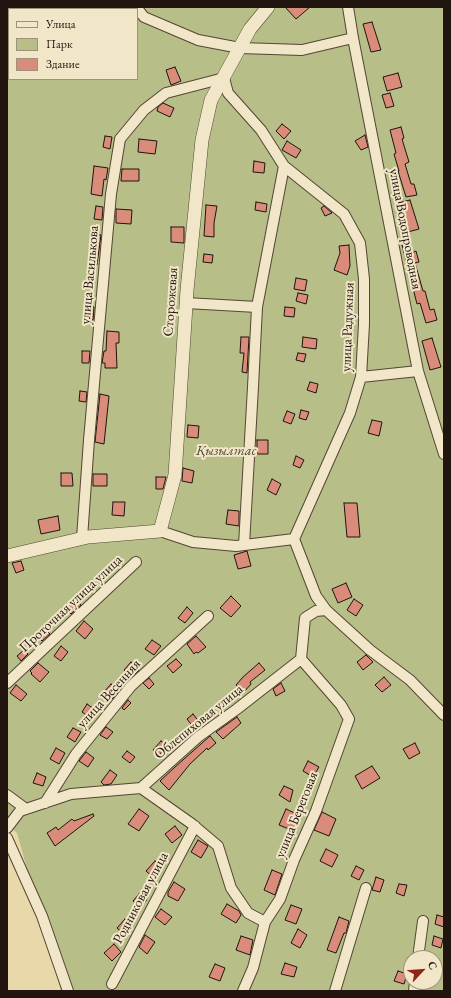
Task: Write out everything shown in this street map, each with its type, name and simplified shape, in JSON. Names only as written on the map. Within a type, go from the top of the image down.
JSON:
[{"type":"street","name":"Сторожевая","points":[[160,531],[175,475],[186,303],[202,140],[212,100],[250,29],[268,7]]},
{"type":"street","name":"улица Водопроводная","points":[[348,7],[418,371],[444,454]]},
{"type":"street","points":[[141,9],[144,17],[198,40],[240,48],[302,50],[353,38]]},
{"type":"street","name":"улица Радужная","points":[[224,78],[228,93],[261,130],[284,166],[344,214],[360,243],[364,279],[364,324],[361,377],[350,413],[306,509],[294,539]]},
{"type":"street","name":"улица Василькова","points":[[82,538],[89,440],[111,194],[120,139],[144,110],[166,93],[224,78]]},
{"type":"street","points":[[244,545],[256,307],[284,166]]},
{"type":"street","points":[[186,303],[256,307]]},
{"type":"street","points":[[361,377],[418,371]]},
{"type":"street","points":[[7,556],[88,537],[160,531],[193,542],[236,546],[294,539],[316,596],[326,610],[370,650],[410,680],[444,715]]},
{"type":"street","name":"Проточная улица улица","points":[[7,683],[136,562]]},
{"type":"street","points":[[301,659],[305,618],[316,611],[326,610]]},
{"type":"street","name":"улица Весенняя","points":[[45,803],[76,754],[131,686],[208,616]]},
{"type":"street","name":"Облепиховая улица","points":[[141,788],[198,737],[237,709],[301,659]]},
{"type":"street","name":"улица Береговая","points":[[243,991],[253,968],[265,922],[280,899],[294,860],[316,811],[349,719],[341,705],[301,659]]},
{"type":"street","points":[[7,828],[20,811],[71,794],[141,788],[195,826],[218,846],[231,888],[248,913],[265,922]]},
{"type":"street","points":[[7,795],[26,809]]},
{"type":"street","name":"Родниковая улица","points":[[112,984],[195,826]]},
{"type":"street","points":[[7,838],[42,916],[68,991]]},
{"type":"street","points":[[335,991],[366,888]]},
{"type":"street","points":[[419,950],[423,921]]},
{"type":"green space","name":"Қызылтас","points":[[7,7],[444,7],[444,991],[61,991],[17,833],[7,824]]},
{"type":"building","points":[[285,7],[310,7],[296,19]]},
{"type":"building","points":[[372,22],[381,50],[371,52],[363,24]]},
{"type":"building","points":[[175,67],[181,81],[171,85],[166,70]]},
{"type":"building","points":[[398,73],[402,87],[387,91],[383,77]]},
{"type":"building","points":[[390,93],[394,106],[386,108],[382,95]]},
{"type":"building","points":[[163,103],[174,108],[170,117],[157,111],[158,107]]},
{"type":"building","points":[[282,124],[291,131],[284,139],[276,131]]},
{"type":"building","points":[[401,127],[404,138],[402,139],[409,162],[405,164],[411,184],[414,184],[417,195],[406,197],[398,171],[394,154],[396,153],[390,130]]},
{"type":"building","points":[[365,135],[368,147],[361,150],[355,141]]},
{"type":"building","points":[[105,136],[112,137],[110,149],[103,147]]},
{"type":"building","points":[[139,139],[157,141],[155,154],[138,152]]},
{"type":"building","points":[[287,141],[301,150],[296,158],[282,150]]},
{"type":"building","points":[[254,161],[265,163],[264,173],[253,172]]},
{"type":"building","points":[[94,166],[108,168],[106,180],[104,179],[102,196],[91,194]]},
{"type":"building","points":[[122,169],[139,169],[139,181],[121,181]]},
{"type":"building","points":[[410,200],[419,229],[404,233],[398,203]]},
{"type":"building","points":[[256,202],[267,204],[266,212],[255,210]]},
{"type":"building","points":[[206,205],[217,206],[214,223],[214,237],[204,236]]},
{"type":"building","points":[[96,206],[103,207],[102,220],[94,219]]},
{"type":"building","points":[[324,206],[332,213],[325,216],[321,208]]},
{"type":"building","points":[[116,209],[132,210],[131,224],[116,223]]},
{"type":"building","points":[[171,227],[184,227],[184,243],[171,242]]},
{"type":"building","points":[[94,234],[101,235],[97,265],[90,264]]},
{"type":"building","points":[[409,243],[412,253],[416,251],[419,262],[415,263],[423,291],[425,291],[430,310],[434,309],[437,320],[426,323],[420,303],[417,304],[402,245]]},
{"type":"building","points":[[349,245],[350,266],[347,275],[334,270],[340,253],[339,246]]},
{"type":"building","points":[[204,254],[213,255],[212,263],[203,262]]},
{"type":"building","points":[[296,278],[307,280],[305,291],[294,289]]},
{"type":"building","points":[[298,293],[308,295],[306,304],[296,301]]},
{"type":"building","points":[[87,306],[94,307],[93,320],[85,319]]},
{"type":"building","points":[[285,307],[295,308],[294,317],[284,316]]},
{"type":"building","points":[[107,331],[119,332],[119,343],[116,343],[117,368],[105,368],[105,363],[102,363],[104,351],[106,351]]},
{"type":"building","points":[[241,337],[249,337],[247,373],[242,372],[244,353],[240,353]]},
{"type":"building","points":[[303,337],[317,339],[316,349],[302,347]]},
{"type":"building","points":[[432,338],[441,367],[430,370],[422,341]]},
{"type":"building","points":[[82,351],[90,351],[89,363],[82,363]]},
{"type":"building","points":[[298,353],[306,354],[304,362],[296,360]]},
{"type":"building","points":[[310,382],[318,384],[316,393],[307,390]]},
{"type":"building","points":[[80,391],[87,392],[86,402],[79,401]]},
{"type":"building","points":[[100,394],[109,396],[104,444],[95,442]]},
{"type":"building","points":[[301,410],[309,412],[306,420],[299,418]]},
{"type":"building","points":[[287,411],[295,414],[291,424],[283,421]]},
{"type":"building","points":[[372,420],[382,422],[379,436],[368,433]]},
{"type":"building","points":[[188,425],[199,426],[198,438],[187,437]]},
{"type":"building","points":[[257,440],[268,440],[268,454],[257,454]]},
{"type":"building","points":[[296,456],[304,460],[300,468],[293,465]]},
{"type":"building","points":[[183,468],[194,471],[192,483],[182,481]]},
{"type":"building","points":[[61,473],[72,473],[73,486],[61,486]]},
{"type":"building","points":[[93,474],[107,474],[107,486],[93,486]]},
{"type":"building","points":[[156,477],[166,477],[163,489],[156,489]]},
{"type":"building","points":[[272,479],[281,484],[276,495],[267,490]]},
{"type":"building","points":[[113,502],[125,502],[124,516],[112,515]]},
{"type":"building","points":[[344,503],[357,503],[360,537],[347,537]]},
{"type":"building","points":[[228,510],[239,511],[239,526],[226,524]]},
{"type":"building","points":[[58,516],[60,530],[41,534],[38,520]]},
{"type":"building","points":[[247,551],[251,566],[238,569],[234,555]]},
{"type":"building","points":[[21,561],[24,570],[16,573],[12,563]]},
{"type":"building","points":[[346,583],[352,597],[338,603],[332,589]]},
{"type":"building","points":[[231,596],[241,606],[231,617],[220,608]]},
{"type":"building","points":[[74,599],[81,605],[71,614],[65,608]]},
{"type":"building","points":[[354,599],[363,605],[356,616],[347,610]]},
{"type":"building","points":[[187,607],[193,613],[185,623],[178,618]]},
{"type":"building","points":[[84,621],[93,629],[85,639],[76,631]]},
{"type":"building","points":[[43,627],[50,634],[42,641],[35,634]]},
{"type":"building","points":[[196,636],[206,647],[194,654],[187,644]]},
{"type":"building","points":[[152,640],[161,646],[154,655],[145,649]]},
{"type":"building","points":[[61,646],[68,652],[61,661],[54,656]]},
{"type":"building","points":[[24,650],[28,654],[21,661],[17,656]]},
{"type":"building","points":[[366,655],[373,662],[363,670],[357,662]]},
{"type":"building","points":[[176,659],[182,665],[173,673],[167,666]]},
{"type":"building","points":[[131,662],[139,670],[132,677],[124,670]]},
{"type":"building","points":[[38,663],[49,672],[40,682],[31,674],[32,673],[30,671]]},
{"type":"building","points":[[259,663],[265,670],[250,682],[251,684],[244,692],[236,685]]},
{"type":"building","points":[[384,677],[391,685],[382,692],[375,685]]},
{"type":"building","points":[[149,678],[154,684],[149,689],[143,683]]},
{"type":"building","points":[[281,683],[285,691],[276,696],[273,689]]},
{"type":"building","points":[[111,684],[119,691],[112,699],[104,692]]},
{"type":"building","points":[[16,685],[27,694],[21,701],[10,693]]},
{"type":"building","points":[[128,700],[131,703],[124,710],[122,708]]},
{"type":"building","points":[[87,704],[97,711],[92,719],[82,712]]},
{"type":"building","points":[[193,714],[200,723],[194,728],[187,719]]},
{"type":"building","points":[[237,717],[241,723],[223,739],[216,732]]},
{"type":"building","points":[[106,727],[113,732],[107,739],[100,735]]},
{"type":"building","points":[[73,728],[81,732],[75,742],[67,737]]},
{"type":"building","points":[[210,736],[216,743],[208,750],[207,748],[190,764],[169,790],[160,781]]},
{"type":"building","points":[[161,741],[167,746],[159,755],[153,750]]},
{"type":"building","points":[[415,743],[420,753],[409,759],[403,749]]},
{"type":"building","points":[[56,748],[65,753],[59,764],[50,759]]},
{"type":"building","points":[[127,751],[135,757],[130,763],[122,757]]},
{"type":"building","points":[[86,752],[94,758],[88,767],[79,761]]},
{"type":"building","points":[[308,761],[319,767],[313,777],[303,771]]},
{"type":"building","points":[[372,766],[380,778],[362,789],[355,776]]},
{"type":"building","points":[[110,770],[117,775],[111,784],[104,785],[101,782]]},
{"type":"building","points":[[37,773],[46,777],[43,786],[33,783]]},
{"type":"building","points":[[284,786],[293,790],[290,802],[279,795]]},
{"type":"building","points":[[139,809],[149,816],[139,831],[128,824]]},
{"type":"building","points":[[286,809],[301,816],[294,831],[279,825]]},
{"type":"building","points":[[322,812],[336,819],[329,836],[314,830]]},
{"type":"building","points":[[93,814],[94,816],[55,846],[47,833],[56,827],[58,830],[72,819],[74,821]]},
{"type":"building","points":[[175,826],[182,835],[172,843],[165,834]]},
{"type":"building","points":[[198,840],[208,846],[201,858],[191,852]]},
{"type":"building","points":[[326,849],[338,855],[332,867],[320,861]]},
{"type":"building","points":[[155,861],[163,868],[154,878],[146,871]]},
{"type":"building","points":[[356,866],[364,870],[359,880],[351,876]]},
{"type":"building","points":[[272,870],[282,874],[275,895],[264,890]]},
{"type":"building","points":[[376,877],[384,880],[380,892],[372,890]]},
{"type":"building","points":[[174,882],[185,889],[178,901],[168,896],[168,892]]},
{"type":"building","points":[[399,884],[407,885],[404,896],[396,893]]},
{"type":"building","points":[[139,894],[147,900],[140,907],[133,901]]},
{"type":"building","points":[[227,904],[239,911],[241,915],[236,923],[221,914]]},
{"type":"building","points":[[291,905],[302,909],[296,924],[285,920]]},
{"type":"building","points":[[161,909],[172,917],[165,925],[155,917]]},
{"type":"building","points":[[437,915],[444,917],[444,927],[435,924]]},
{"type":"building","points":[[339,917],[349,921],[346,933],[344,933],[336,953],[327,950]]},
{"type":"building","points":[[125,919],[132,926],[125,935],[117,928]]},
{"type":"building","points":[[298,929],[307,935],[300,948],[291,943]]},
{"type":"building","points":[[145,935],[155,942],[147,954],[139,947]]},
{"type":"building","points":[[241,936],[253,940],[250,955],[236,950]]},
{"type":"building","points":[[434,936],[443,939],[441,948],[432,945]]},
{"type":"building","points":[[114,944],[121,952],[112,961],[104,953]]},
{"type":"building","points":[[285,963],[297,967],[294,977],[281,974]]},
{"type":"building","points":[[215,964],[225,968],[220,981],[209,977]]},
{"type":"building","points":[[398,971],[403,973],[403,984],[394,981]]}]
